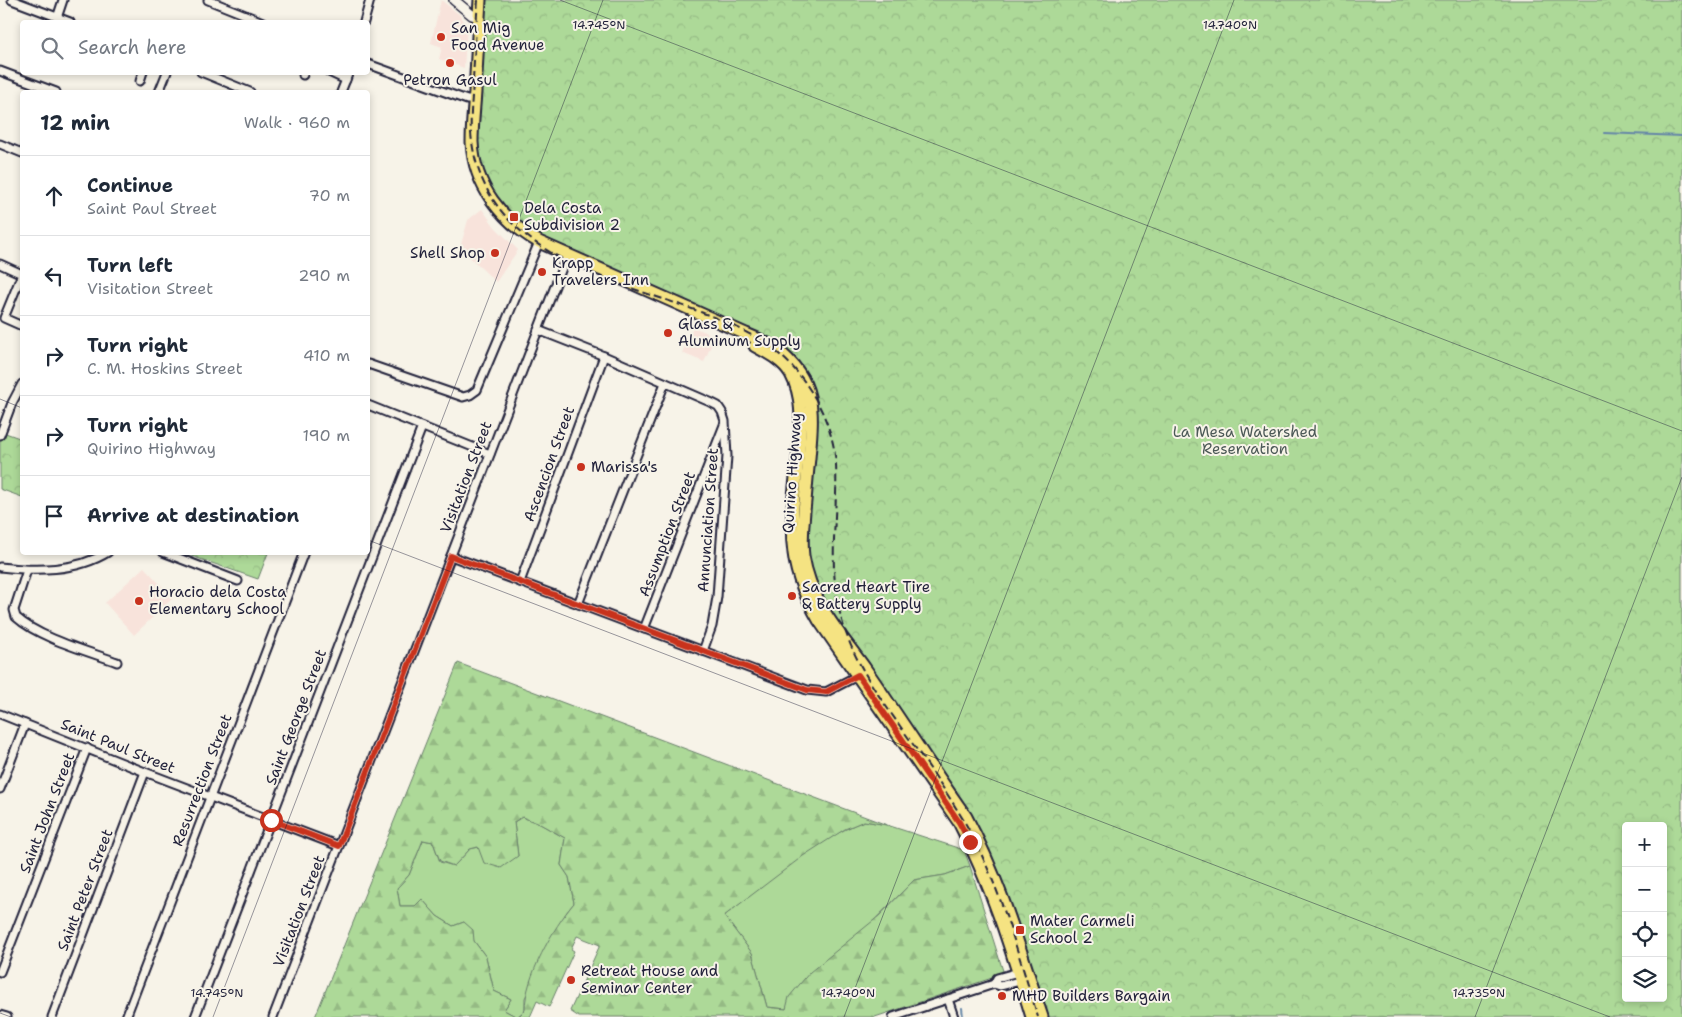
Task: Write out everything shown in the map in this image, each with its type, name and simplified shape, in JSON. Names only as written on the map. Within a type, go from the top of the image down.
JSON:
[{"type":"main road","name":"Quirino Highway","points":[[473,0],[476,16]]},
{"type":"main road","name":"Quirino Highway","points":[[480,0],[476,16],[471,100],[472,142],[477,168],[484,188],[505,218],[537,246],[760,341],[774,348],[796,369],[809,394],[812,405],[812,432],[802,533],[806,570],[816,600],[862,673],[966,817],[978,839],[1003,902],[1024,975],[1032,1017]]},
{"type":"main road","name":"Quirino Highway","points":[[1024,975],[1042,1017]]},
{"type":"street","points":[[12,0],[64,20]]},
{"type":"street","points":[[57,18],[63,0]]},
{"type":"street","points":[[208,0],[258,20]]},
{"type":"street","points":[[365,20],[370,0]]},
{"type":"street","points":[[454,0],[476,16]]},
{"type":"street","points":[[370,65],[471,100]]},
{"type":"street","points":[[0,71],[51,90]]},
{"type":"street","points":[[140,81],[142,75]]},
{"type":"street","points":[[160,90],[166,75]]},
{"type":"street","points":[[208,75],[245,90]]},
{"type":"street","points":[[343,90],[348,76]]},
{"type":"street","points":[[0,144],[20,152]]},
{"type":"street","points":[[370,365],[462,397],[470,396],[477,390],[537,246]]},
{"type":"street","name":"Visitation Street","points":[[273,1017],[565,259]]},
{"type":"street","points":[[0,264],[20,272]]},
{"type":"street","points":[[20,279],[4,318],[20,325]]},
{"type":"street","points":[[538,330],[604,356],[718,406],[725,421]]},
{"type":"street","name":"Ascencion Street","points":[[520,582],[604,356]]},
{"type":"street","points":[[578,604],[665,383]]},
{"type":"street","points":[[2,432],[12,403],[20,388]]},
{"type":"street","points":[[370,406],[490,454]]},
{"type":"street","name":"Assumption Street","points":[[644,629],[725,421]]},
{"type":"street","name":"Annunciation Street","points":[[703,651],[712,626],[717,597],[727,456],[725,421]]},
{"type":"street","name":"Saint George Street","points":[[195,1017],[422,427]]},
{"type":"street","points":[[0,567],[27,570],[76,565],[88,563],[103,555]]},
{"type":"street","points":[[171,555],[238,581]]},
{"type":"street","name":"Resurrection Street","points":[[126,1017],[303,555]]},
{"type":"street","points":[[451,556],[813,691],[826,692],[832,690],[862,673]]},
{"type":"street","points":[[27,570],[14,610],[16,617],[23,623],[53,638],[116,662]]},
{"type":"street","name":"Saint Paul Street","points":[[0,714],[339,846]]},
{"type":"street","points":[[0,789],[25,724]]},
{"type":"street","name":"Saint John Street","points":[[0,972],[87,748]]},
{"type":"street","name":"Saint Peter Street","points":[[52,1017],[145,772]]},
{"type":"street","points":[[893,1017],[994,984],[997,978],[1024,975]]},
{"type":"street","points":[[948,998],[954,1017]]},
{"type":"street","points":[[0,1014],[6,1017]]},
{"type":"shaded area","points":[[441,0],[460,15],[467,26],[464,68],[439,59],[442,47],[431,43]]},
{"type":"shaded area","points":[[482,209],[495,227],[518,250],[496,282],[460,248],[468,220]]},
{"type":"shaded area","points":[[693,327],[715,336],[704,362],[682,353]]},
{"type":"shaded area","name":"Horacio dela Costa Elementary School","points":[[144,567],[173,598],[134,635],[105,603]]},
{"type":"green space","name":"La Mesa Watershed Reservation","points":[[475,0],[1682,0],[1682,1017],[1042,1017],[1003,902],[806,570],[809,418],[773,351],[502,219],[468,137]]},
{"type":"green space","points":[[0,431],[20,438],[20,496],[0,489]]},
{"type":"green space","points":[[189,555],[267,555],[258,579]]},
{"type":"green space","points":[[458,663],[887,825],[864,821],[845,829],[803,856],[724,916],[752,953],[767,1007],[786,1009],[789,997],[810,972],[879,916],[914,880],[945,875],[970,866],[1004,974],[875,1017],[579,1017],[570,1011],[600,945],[577,936],[571,949],[574,951],[549,1007],[537,1001],[530,1017],[518,1017],[525,1010],[526,997],[535,968],[549,939],[574,903],[569,877],[561,865],[565,838],[540,824],[522,817],[514,822],[518,856],[501,868],[484,863],[478,847],[470,849],[454,866],[440,861],[433,842],[423,840],[409,875],[397,888],[400,906],[415,906],[422,899],[437,916],[453,926],[464,922],[473,930],[474,941],[486,957],[494,991],[511,999],[504,1010],[517,1017],[315,1017]]},
{"type":"green space","points":[[522,817],[540,824],[565,838],[561,865],[569,877],[574,903],[566,913],[525,998],[525,1010],[517,1017],[504,1010],[511,999],[494,991],[486,957],[474,941],[464,922],[453,926],[437,916],[422,899],[415,906],[400,906],[397,888],[409,875],[423,840],[433,842],[440,862],[454,866],[470,849],[479,847],[518,856],[514,822]]},
{"type":"green space","points":[[864,821],[887,825],[964,850],[970,866],[945,875],[914,880],[786,1009],[767,1007],[752,953],[724,916],[809,851],[845,829]]},
{"type":"waterway","points":[[1604,133],[1682,136]]},
{"type":"waterway","points":[[962,1008],[963,1017]]},
{"type":"railway","points":[[478,0],[471,133],[480,173],[497,206],[522,232],[552,253],[586,271],[711,316],[758,339],[786,360],[808,387],[818,404],[827,423],[835,454],[834,572],[839,609],[849,642],[872,685],[949,797],[976,844],[997,892],[1015,942],[1038,1017]]},
{"type":"place","name":"San Mig Food Avenue","points":[[441,37]]},
{"type":"place","name":"Petron Gasul","points":[[450,63]]},
{"type":"place","name":"Dela Costa Subdivision 2","points":[[514,217]]},
{"type":"place","name":"Shell Shop","points":[[495,253]]},
{"type":"place","name":"Krapp Travelers Inn","points":[[542,272]]},
{"type":"place","name":"Glass & Aluminum Supply","points":[[668,333]]},
{"type":"place","name":"Marissa's","points":[[581,467]]},
{"type":"place","name":"Sacred Heart Tire & Battery Supply","points":[[792,596]]},
{"type":"place","name":"Horacio dela Costa Elementary School","points":[[139,601]]},
{"type":"place","name":"Mater Carmeli School 2","points":[[1020,930]]},
{"type":"place","name":"Retreat House and Seminar Center","points":[[571,980]]},
{"type":"place","name":"MHD Builders Bargain","points":[[1002,996]]},
{"type":"route","points":[[271,820],[339,846],[451,556],[807,690],[826,692],[858,675],[959,822],[970,842]]}]
